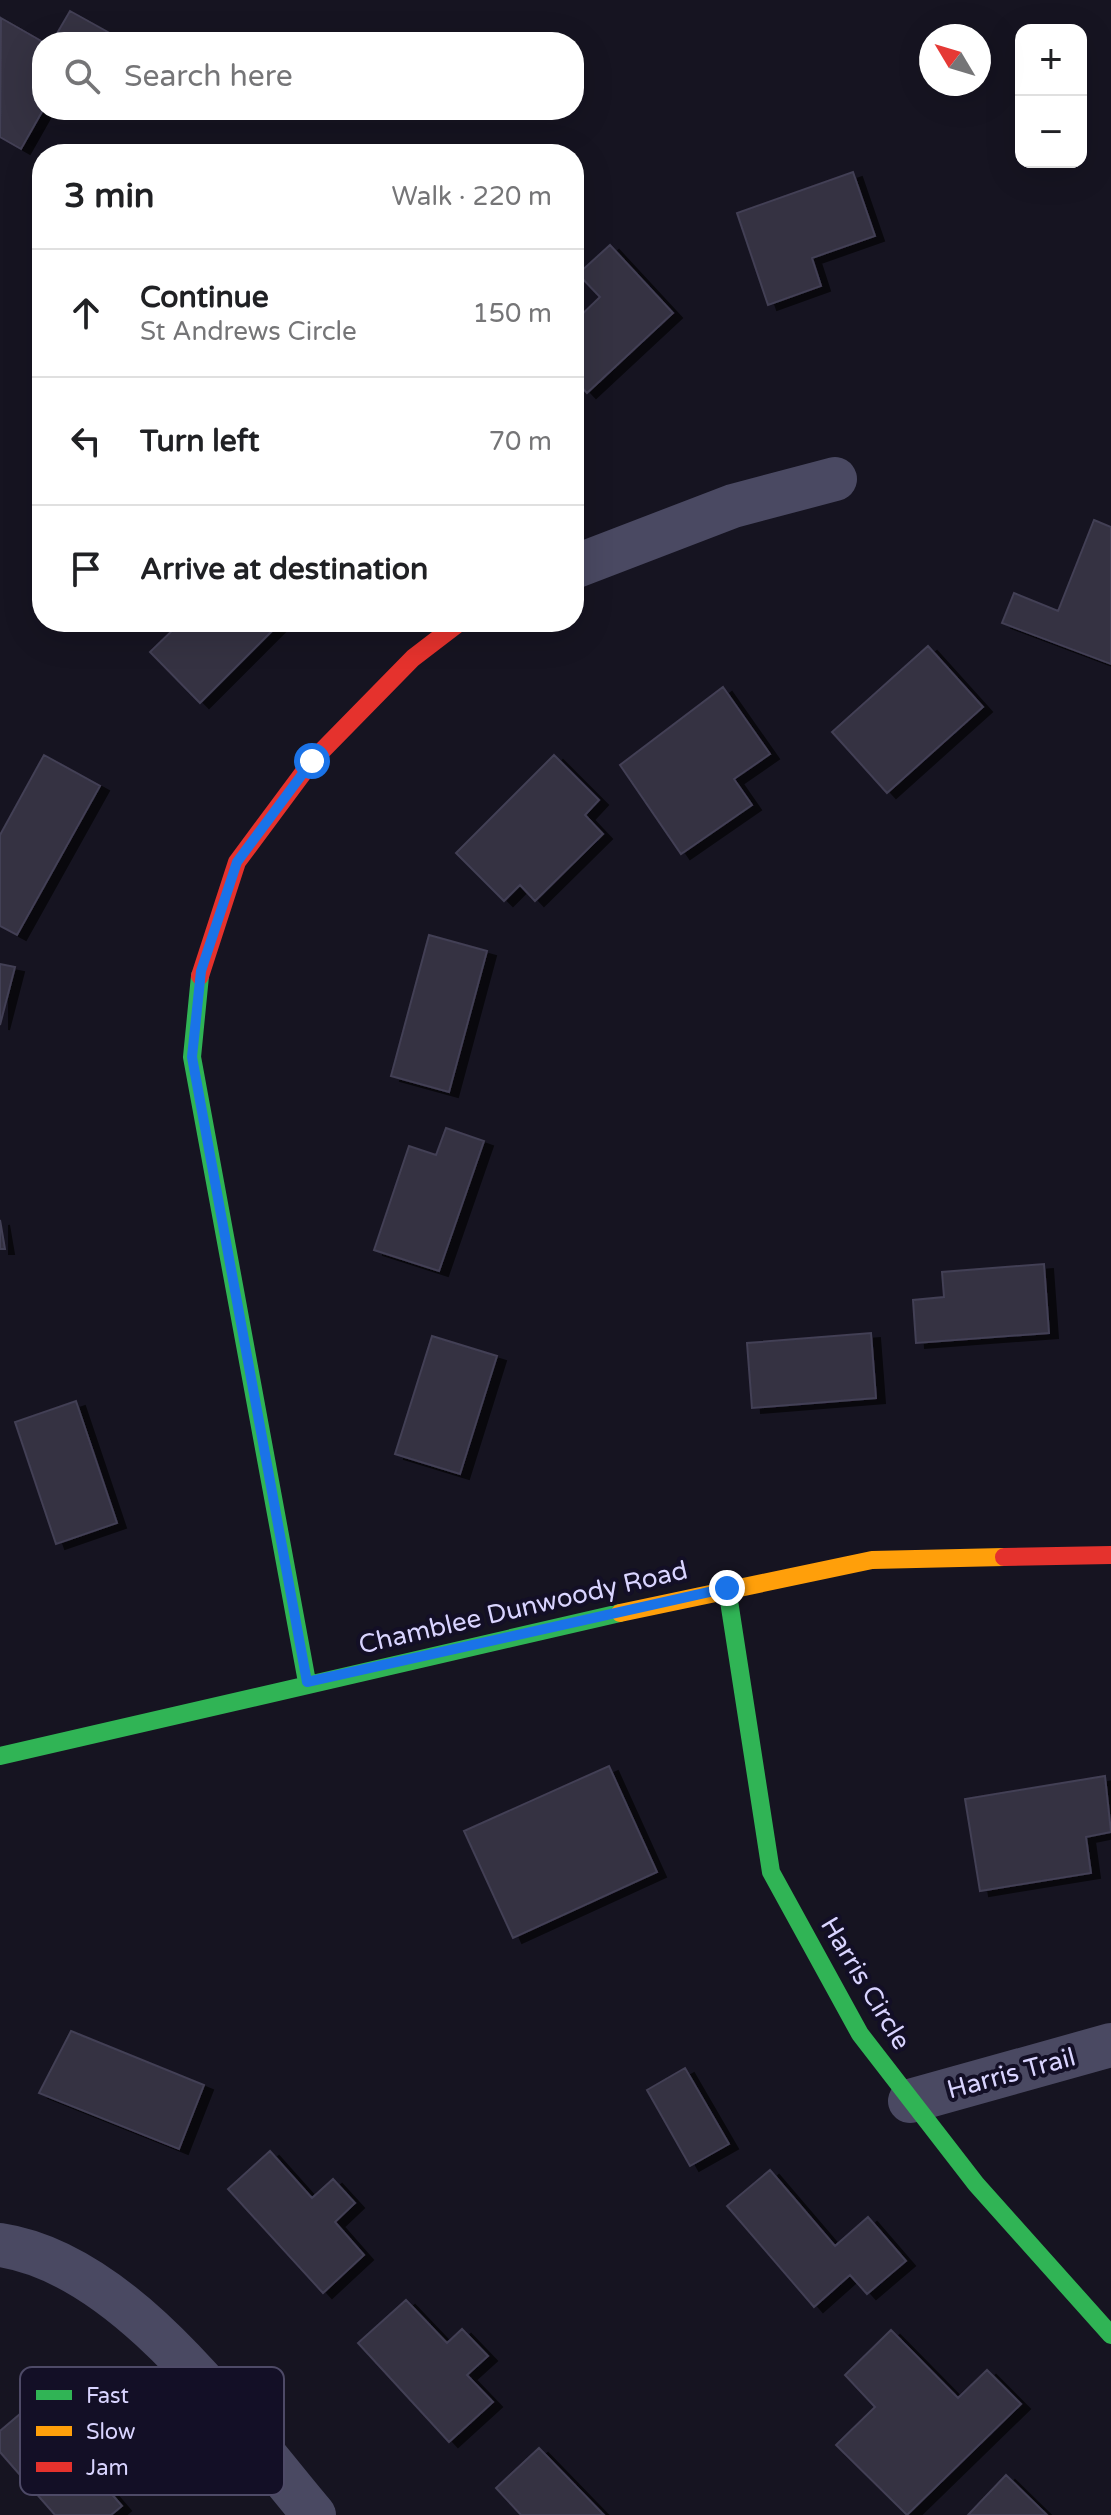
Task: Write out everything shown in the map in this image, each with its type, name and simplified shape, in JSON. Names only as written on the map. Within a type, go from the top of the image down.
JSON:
[{"type":"street","points":[[584,563],[733,506],[835,479]]},
{"type":"street","points":[[307,1682],[192,1057],[201,971],[237,862],[312,761],[413,658],[447,632]]},
{"type":"street","name":"Chamblee Dunwoody Road","points":[[0,1756],[307,1682],[727,1588],[872,1560],[1111,1555]]},
{"type":"street","name":"Harris Circle","points":[[727,1588],[771,1872],[860,2034],[976,2184],[1111,2335]]},
{"type":"street","name":"Harris Trail","points":[[910,2101],[1111,2045]]},
{"type":"street","points":[[0,2245],[25,2249],[101,2288],[170,2345],[189,2367]]},
{"type":"street","points":[[284,2480],[314,2515]]},
{"type":"building","points":[[70,11],[108,32],[58,32]]},
{"type":"building","points":[[1,18],[32,36],[32,120],[37,120],[21,149],[0,137]]},
{"type":"building","points":[[853,172],[875,236],[812,258],[821,286],[768,305],[737,213]]},
{"type":"building","points":[[610,245],[673,313],[587,393],[584,390],[584,312],[600,297],[584,280],[584,269]]},
{"type":"building","points":[[1094,520],[1111,527],[1111,664],[1002,623],[1014,593],[1058,611]]},
{"type":"building","points":[[171,632],[271,632],[200,703],[150,652]]},
{"type":"building","points":[[928,646],[983,707],[887,793],[832,732]]},
{"type":"building","points":[[723,687],[770,754],[734,779],[752,805],[681,854],[620,765]]},
{"type":"building","points":[[44,755],[100,786],[17,935],[0,926],[0,835]]},
{"type":"building","points":[[554,755],[599,800],[585,815],[603,834],[535,901],[520,885],[504,901],[456,853]]},
{"type":"building","points":[[429,935],[487,951],[449,1092],[391,1076]]},
{"type":"building","points":[[0,964],[15,967],[0,1025]]},
{"type":"building","points":[[446,1128],[484,1141],[439,1271],[374,1250],[409,1146],[436,1155]]},
{"type":"building","points":[[0,1220],[5,1249],[0,1249]]},
{"type":"building","points":[[1044,1264],[1049,1333],[916,1343],[913,1300],[944,1297],[942,1272]]},
{"type":"building","points":[[871,1333],[876,1398],[752,1408],[747,1343]]},
{"type":"building","points":[[432,1336],[497,1356],[460,1474],[395,1454]]},
{"type":"building","points":[[76,1401],[117,1523],[56,1544],[15,1422]]},
{"type":"building","points":[[609,1766],[657,1872],[513,1938],[464,1831]]},
{"type":"building","points":[[1105,1776],[1111,1832],[1086,1837],[1091,1873],[980,1891],[965,1799]]},
{"type":"building","points":[[71,2031],[204,2085],[179,2149],[39,2093]]},
{"type":"building","points":[[685,2068],[729,2144],[690,2166],[647,2090]]},
{"type":"building","points":[[270,2151],[312,2198],[333,2179],[355,2203],[335,2222],[364,2255],[323,2293],[228,2189]]},
{"type":"building","points":[[770,2170],[835,2246],[868,2217],[906,2261],[867,2294],[850,2275],[814,2307],[727,2206]]},
{"type":"building","points":[[406,2300],[447,2343],[462,2329],[488,2356],[467,2375],[493,2402],[449,2442],[358,2343]]},
{"type":"building","points":[[891,2330],[958,2398],[987,2370],[1021,2404],[907,2515],[836,2445],[875,2407],[845,2375]]},
{"type":"building","points":[[20,2414],[20,2475],[0,2452],[0,2431]]},
{"type":"building","points":[[539,2448],[604,2515],[521,2515],[496,2488]]},
{"type":"building","points":[[1006,2475],[1047,2515],[968,2515]]},
{"type":"building","points":[[38,2495],[112,2495],[122,2506],[111,2515],[55,2515]]},
{"type":"traffic: fast","points":[[200,976],[192,1057],[307,1682]]},
{"type":"traffic: fast","points":[[727,1588],[771,1872],[860,2034],[976,2184],[1111,2335]]},
{"type":"traffic: fast","points":[[0,1756],[620,1613]]},
{"type":"traffic: slow","points":[[620,1613],[872,1560],[1004,1557]]},
{"type":"traffic: jam","points":[[200,976],[237,862],[312,761],[413,658],[447,632]]},
{"type":"traffic: jam","points":[[1004,1557],[1111,1555]]},
{"type":"route","points":[[312,761],[237,862],[201,971],[192,1057],[307,1682],[727,1588]]}]
